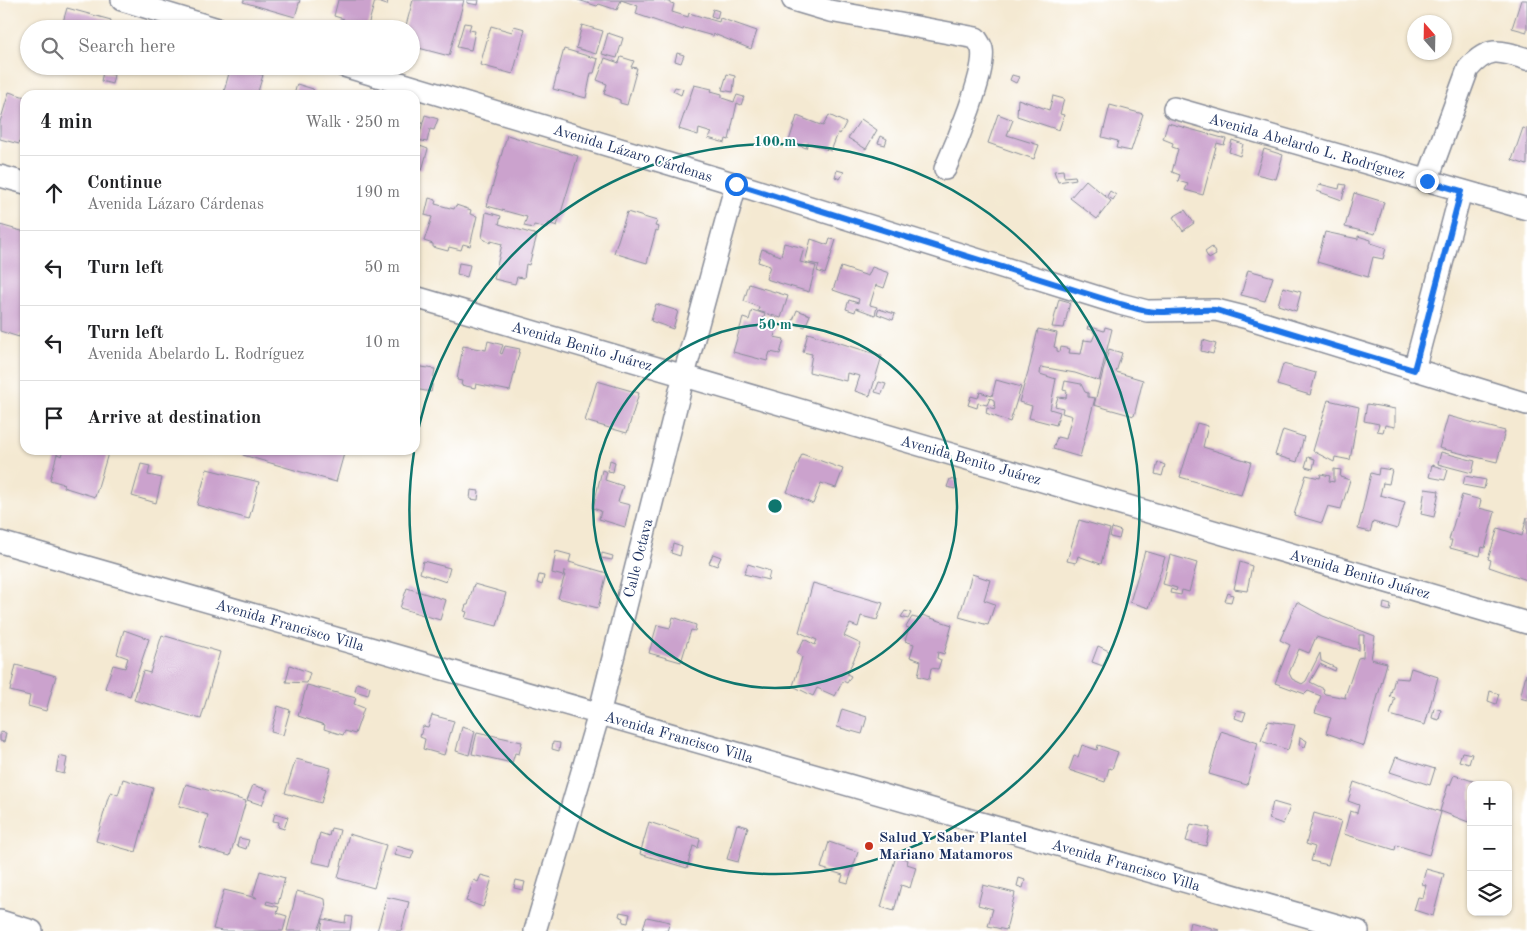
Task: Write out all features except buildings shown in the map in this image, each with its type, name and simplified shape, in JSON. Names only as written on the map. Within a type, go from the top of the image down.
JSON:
[{"type":"street","points":[[122,0],[188,20]]},
{"type":"street","points":[[793,0],[830,11],[976,38],[982,48],[982,61],[964,127],[944,169]]},
{"type":"street","points":[[1427,181],[1468,69],[1479,56],[1495,51],[1521,57]]},
{"type":"street","name":"Avenida Lázaro Cárdenas","points":[[374,75],[736,184],[1128,306],[1147,311],[1166,312],[1192,309],[1216,310],[1527,404]]},
{"type":"street","name":"Avenida Abelardo L. Rodríguez","points":[[1174,108],[1527,209]]},
{"type":"street","points":[[0,176],[20,182]]},
{"type":"street","name":"Calle Octava","points":[[536,931],[599,714],[684,375],[736,184]]},
{"type":"street","points":[[1414,370],[1461,191]]},
{"type":"street","name":"Avenida Benito Juárez","points":[[420,298],[1527,623]]},
{"type":"street","name":"Avenida Francisco Villa","points":[[0,542],[1358,931]]},
{"type":"street","points":[[0,921],[32,931]]},
{"type":"place","name":"Salud Y Saber Plantel Mariano Matamoros","points":[[869,846]]},
{"type":"route","points":[[736,184],[1120,304],[1147,311],[1216,310],[1414,370],[1461,191],[1427,181]]}]
